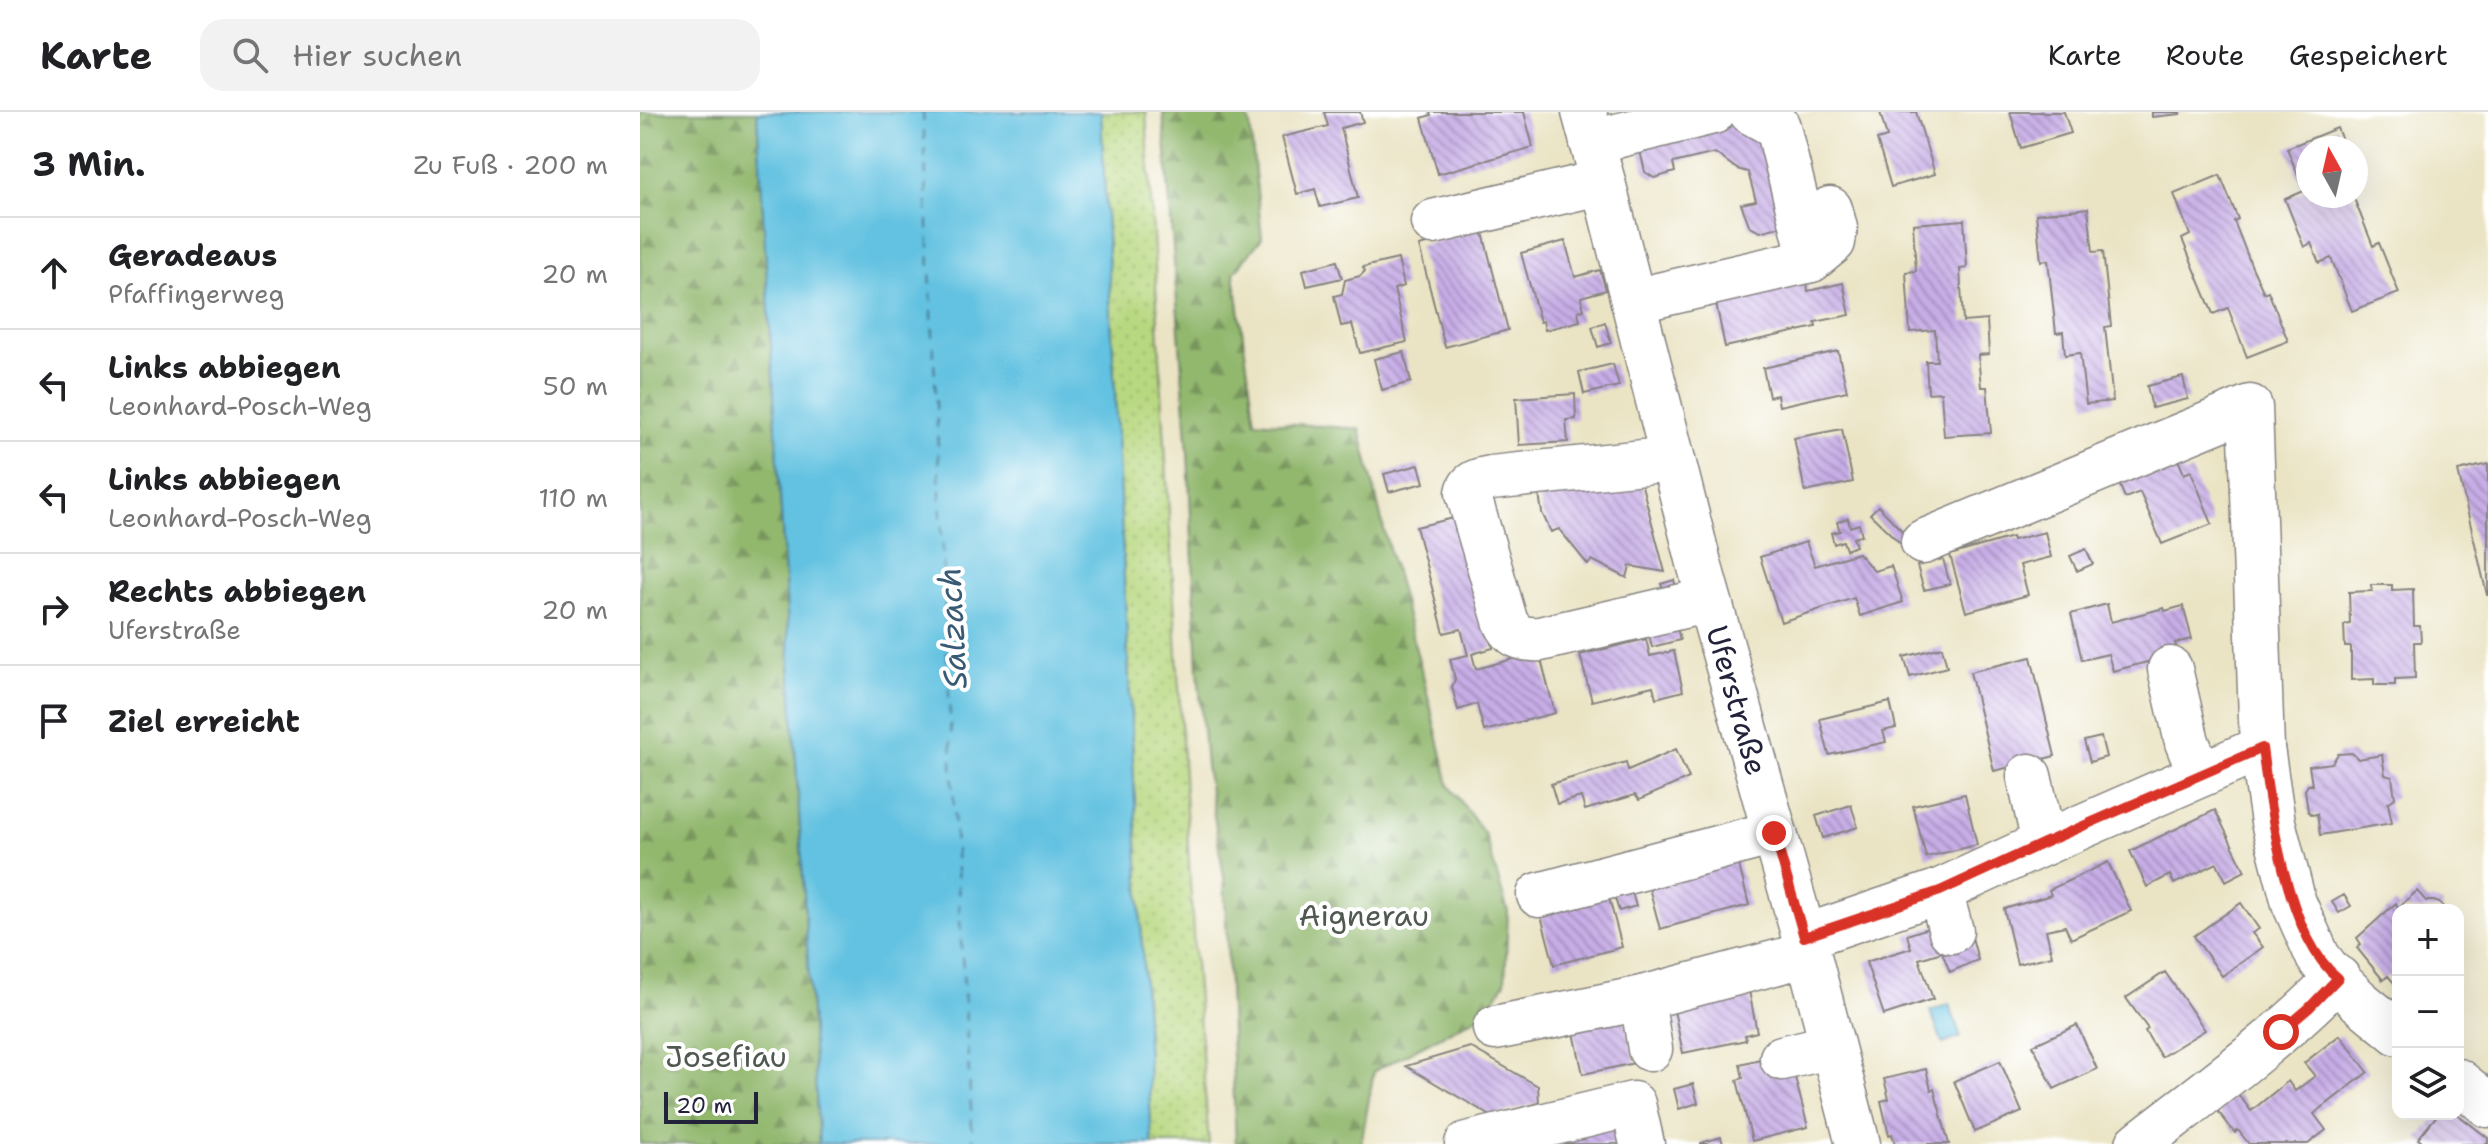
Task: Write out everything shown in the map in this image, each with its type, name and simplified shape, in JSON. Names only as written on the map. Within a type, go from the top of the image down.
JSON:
[{"type":"street","points":[[1433,222],[1593,145],[1713,112]]},
{"type":"street","points":[[1751,112],[1778,127],[1811,260]]},
{"type":"street","name":"Uferstraße","points":[[1593,145],[1633,301],[1631,356],[1672,459],[1858,1144]]},
{"type":"street","points":[[1633,301],[1811,260],[1833,242],[1835,228],[1830,209]]},
{"type":"street","points":[[1923,542],[2020,517],[2250,407],[2262,748],[2273,822],[2294,903],[2318,957],[2359,1001],[2392,1028]]},
{"type":"street","points":[[1672,459],[1491,478],[1475,482],[1468,493],[1505,620],[1508,628],[1521,638],[1540,639],[1709,600]]},
{"type":"street","points":[[2170,669],[2187,742],[2200,774]]},
{"type":"street","points":[[1495,1028],[1642,998],[1808,954],[1946,911],[2044,843],[2262,748]]},
{"type":"street","points":[[2029,776],[2044,843]]},
{"type":"street","points":[[1539,895],[1774,833]]},
{"type":"street","points":[[1760,983],[1808,954]]},
{"type":"street","points":[[2138,1144],[2281,1032],[2338,978]]},
{"type":"street","points":[[1642,998],[1650,1049]]},
{"type":"street","points":[[1782,1058],[1832,1046]]},
{"type":"street","points":[[2464,1086],[2488,1105]]},
{"type":"street","points":[[1467,1144],[1638,1124]]},
{"type":"green space","name":"Josefiau","points":[[640,112],[757,112],[819,1144],[640,1144]]},
{"type":"green space","points":[[1101,112],[1146,112],[1194,950],[1209,1144],[1152,1144]]},
{"type":"green space","name":"Aignerau","points":[[1163,112],[1246,112],[1262,238],[1234,273],[1255,421],[1360,429],[1449,785],[1485,835],[1508,912],[1505,983],[1483,1014],[1374,1071],[1361,1144],[1236,1144],[1224,877],[1206,766],[1198,670],[1188,453]]},
{"type":"water","name":"Salzach","points":[[757,112],[1101,112],[1152,1144],[819,1144]]},
{"type":"water","points":[[1949,1004],[1961,1037],[1943,1044],[1930,1011]]},
{"type":"building","points":[[1324,112],[1360,112],[1363,122],[1341,128],[1358,198],[1320,207],[1315,189],[1297,194],[1282,137],[1328,126]]},
{"type":"building","points":[[1430,112],[1524,112],[1533,147],[1438,174],[1422,118],[1431,115]]},
{"type":"building","points":[[1880,112],[1916,112],[1935,174],[1891,187],[1877,140],[1887,137]]},
{"type":"building","points":[[2010,112],[2064,112],[2071,133],[2021,148]]},
{"type":"building","points":[[2152,112],[2180,112],[2180,114],[2152,117]]},
{"type":"building","points":[[1733,117],[1762,134],[1793,223],[1760,232],[1750,227],[1741,204],[1756,201],[1748,172],[1737,169],[1715,153],[1673,163],[1675,172],[1654,178],[1645,172],[1638,142]]},
{"type":"building","points":[[2337,128],[2340,136],[2317,136]]},
{"type":"building","points":[[2296,144],[2296,171],[2287,148]]},
{"type":"building","points":[[2220,175],[2238,219],[2234,221],[2252,267],[2264,293],[2268,291],[2288,341],[2247,357],[2228,308],[2213,314],[2182,239],[2190,235],[2174,194]]},
{"type":"building","points":[[2296,194],[2296,208],[2358,208],[2373,246],[2379,243],[2399,293],[2352,311],[2331,258],[2319,263],[2311,243],[2304,247],[2285,199]]},
{"type":"building","points":[[2088,208],[2093,252],[2103,251],[2111,326],[2105,327],[2113,401],[2086,404],[2080,353],[2065,355],[2063,332],[2056,333],[2048,260],[2041,261],[2036,214]]},
{"type":"building","points":[[1964,220],[1967,268],[1960,269],[1963,322],[1987,320],[1989,354],[1978,355],[1981,387],[1987,387],[1991,433],[1944,436],[1941,392],[1928,393],[1926,361],[1937,361],[1935,330],[1910,332],[1906,272],[1916,271],[1913,224]]},
{"type":"building","points":[[1482,229],[1508,330],[1445,347],[1419,246]]},
{"type":"building","points":[[1565,241],[1575,277],[1600,270],[1606,290],[1581,297],[1584,310],[1578,311],[1580,321],[1545,330],[1521,253]]},
{"type":"building","points":[[1398,259],[1404,286],[1394,289],[1407,342],[1360,353],[1352,324],[1341,326],[1334,296],[1342,294],[1345,280],[1360,276],[1365,271],[1363,267]]},
{"type":"building","points":[[1337,261],[1342,278],[1307,286],[1303,270]]},
{"type":"building","points":[[1807,283],[1808,291],[1843,283],[1850,315],[1815,322],[1816,327],[1725,347],[1716,303]]},
{"type":"building","points":[[1605,322],[1611,343],[1598,347],[1592,327]]},
{"type":"building","points":[[1838,351],[1847,391],[1779,406],[1777,395],[1769,397],[1763,368]]},
{"type":"building","points":[[1404,352],[1411,382],[1382,390],[1374,359]]},
{"type":"building","points":[[1613,364],[1619,386],[1584,394],[1579,372]]},
{"type":"building","points":[[2183,377],[2188,399],[2152,408],[2147,386]]},
{"type":"building","points":[[1575,394],[1576,419],[1566,420],[1568,442],[1519,445],[1516,398]]},
{"type":"building","points":[[1842,429],[1853,482],[1805,492],[1794,438]]},
{"type":"building","points":[[2173,447],[2184,474],[2191,471],[2212,524],[2162,544],[2140,492],[2125,498],[2114,471]]},
{"type":"building","points":[[2488,464],[2488,595],[2487,595],[2458,471]]},
{"type":"building","points":[[1419,465],[1424,483],[1389,492],[1384,474]]},
{"type":"building","points":[[1641,482],[1665,572],[1630,566],[1627,578],[1592,560],[1588,565],[1559,529],[1551,532],[1542,513],[1539,494]]},
{"type":"building","points":[[1878,506],[1908,537],[1901,544],[1870,514]]},
{"type":"building","points":[[1466,515],[1493,648],[1472,654],[1476,669],[1539,652],[1555,713],[1484,731],[1477,704],[1458,710],[1450,659],[1468,655],[1461,629],[1444,633],[1416,527]]},
{"type":"building","points":[[1848,518],[1850,527],[1859,524],[1862,535],[1853,538],[1856,546],[1846,550],[1843,541],[1834,544],[1831,533],[1840,531],[1837,522]]},
{"type":"building","points":[[2045,532],[2051,557],[2020,565],[2028,595],[1966,612],[1950,555],[2012,537],[2013,540]]},
{"type":"building","points":[[1806,542],[1815,566],[1858,553],[1874,571],[1891,566],[1903,602],[1860,616],[1854,598],[1781,622],[1760,557]]},
{"type":"building","points":[[2086,549],[2093,564],[2077,571],[2070,556]]},
{"type":"building","points":[[1943,559],[1950,584],[1924,590],[1917,566]]},
{"type":"building","points":[[1674,580],[1678,594],[1665,597],[1661,584]]},
{"type":"building","points":[[2371,585],[2392,585],[2392,590],[2413,589],[2414,626],[2420,626],[2421,642],[2414,642],[2415,678],[2395,679],[2395,685],[2374,685],[2374,679],[2351,680],[2351,647],[2345,647],[2344,625],[2350,624],[2349,592],[2372,591]]},
{"type":"building","points":[[2107,604],[2111,622],[2183,606],[2192,639],[2175,643],[2178,654],[2113,671],[2108,654],[2082,660],[2071,614]]},
{"type":"building","points":[[1674,614],[1680,640],[1652,647],[1645,621]]},
{"type":"building","points":[[1646,639],[1650,656],[1674,651],[1683,691],[1656,698],[1653,686],[1592,701],[1580,655]]},
{"type":"building","points":[[1942,647],[1947,667],[1910,677],[1904,657]]},
{"type":"building","points":[[2031,657],[2055,756],[1994,771],[1970,672]]},
{"type":"building","points":[[1890,702],[1896,728],[1883,731],[1886,742],[1829,755],[1820,719]]},
{"type":"building","points":[[2101,737],[2106,757],[2090,762],[2084,741]]},
{"type":"building","points":[[1676,749],[1689,778],[1639,800],[1635,795],[1585,810],[1581,797],[1557,804],[1551,784],[1626,762],[1628,770]]},
{"type":"building","points":[[2352,753],[2358,759],[2382,755],[2385,775],[2392,777],[2395,798],[2388,803],[2392,823],[2320,835],[2317,814],[2312,815],[2308,811],[2305,790],[2312,785],[2309,766],[2332,763],[2338,754]]},
{"type":"building","points":[[1965,794],[1977,845],[1926,857],[1913,806]]},
{"type":"building","points":[[1851,805],[1858,827],[1823,838],[1816,816]]},
{"type":"building","points":[[2215,810],[2245,871],[2226,881],[2217,863],[2174,884],[2170,875],[2147,887],[2130,851]]},
{"type":"building","points":[[1735,849],[1749,905],[1660,929],[1647,880]]},
{"type":"building","points":[[2108,862],[2131,911],[2071,939],[2065,926],[2046,930],[2052,956],[2017,964],[2004,909],[2051,895],[2049,890]]},
{"type":"building","points":[[1629,883],[1636,906],[1619,911],[1612,889]]},
{"type":"building","points":[[2417,891],[2426,901],[2442,904],[2402,904]]},
{"type":"building","points":[[1608,894],[1622,947],[1554,965],[1540,912]]},
{"type":"building","points":[[2344,895],[2351,906],[2339,913],[2332,902]]},
{"type":"building","points":[[2241,903],[2259,929],[2252,933],[2263,947],[2222,976],[2194,936]]},
{"type":"building","points":[[2392,907],[2392,981],[2388,976],[2383,980],[2357,948],[2361,944],[2357,938]]},
{"type":"building","points":[[1934,926],[1970,930],[1978,960],[1950,972],[1942,952],[1919,959],[1933,999],[1884,1015],[1866,962],[1911,948],[1907,935]]},
{"type":"building","points":[[2165,972],[2205,1030],[2161,1057],[2145,1031],[2148,1029],[2126,998]]},
{"type":"building","points":[[1747,980],[1757,1032],[1745,1035],[1746,1040],[1683,1053],[1671,996]]},
{"type":"building","points":[[1623,1008],[1635,1063],[1583,1074],[1571,1019]]},
{"type":"building","points":[[2077,1025],[2097,1069],[2054,1089],[2033,1045]]},
{"type":"building","points":[[2340,1035],[2368,1072],[2314,1114],[2326,1130],[2308,1144],[2249,1144],[2238,1130],[2235,1133],[2217,1110],[2238,1094],[2251,1111],[2288,1081],[2295,1091],[2315,1076],[2304,1063]]},
{"type":"building","points":[[1470,1047],[1538,1086],[1539,1103],[1491,1116],[1406,1066]]},
{"type":"building","points":[[1772,1056],[1792,1066],[1808,1127],[1752,1141],[1737,1080],[1743,1078],[1740,1064]]},
{"type":"building","points":[[2000,1061],[2022,1112],[1975,1132],[1954,1081]]},
{"type":"building","points":[[1926,1069],[1949,1144],[1895,1144],[1892,1134],[1889,1135],[1881,1101],[1889,1099],[1884,1079]]},
{"type":"building","points":[[1693,1084],[1698,1103],[1679,1109],[1674,1089]]},
{"type":"building","points":[[1615,1116],[1623,1144],[1541,1144]]},
{"type":"building","points":[[2464,1119],[2488,1138],[2488,1144],[2425,1144],[2418,1139],[2433,1120]]},
{"type":"building","points":[[1721,1137],[1723,1144],[1701,1144],[1701,1143]]},
{"type":"ferry route","points":[[923,112],[956,852],[973,1144]]},
{"type":"route","points":[[1774,833],[1804,937],[1940,891],[2262,748],[2273,822],[2294,903],[2318,957],[2338,978],[2281,1032]]}]
